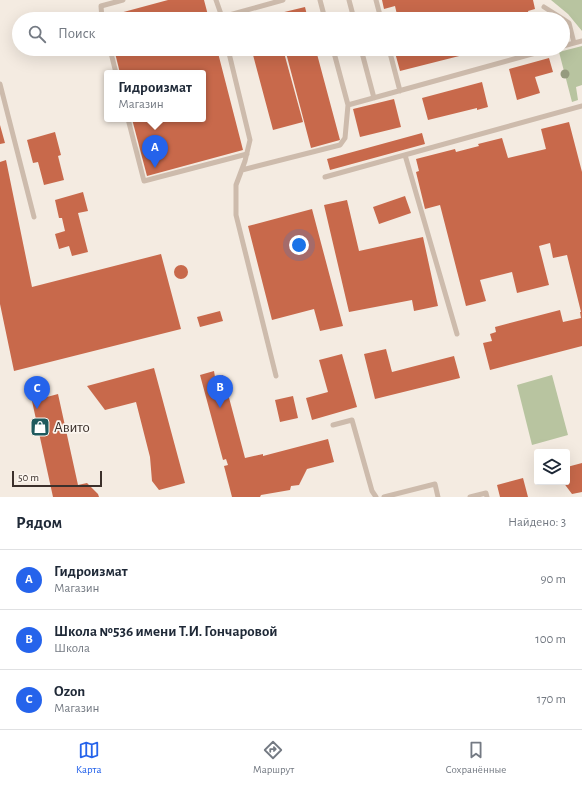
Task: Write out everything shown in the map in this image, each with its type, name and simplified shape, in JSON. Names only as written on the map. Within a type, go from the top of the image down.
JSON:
[{"type":"lane","points":[[101,12],[101,6],[123,0]]},
{"type":"lane","points":[[216,0],[220,12]]},
{"type":"lane","points":[[242,12],[283,0]]},
{"type":"lane","points":[[320,0],[323,12]]},
{"type":"lane","points":[[349,0],[352,12]]},
{"type":"lane","points":[[376,0],[379,12]]},
{"type":"lane","points":[[544,7],[552,12]]},
{"type":"lane","points":[[570,27],[574,43]]},
{"type":"lane","points":[[570,44],[582,41]]},
{"type":"lane","points":[[112,56],[115,70]]},
{"type":"lane","points":[[230,56],[250,140],[247,154],[236,185],[236,215],[276,376]]},
{"type":"lane","points":[[242,170],[340,145],[345,138],[348,106],[335,56]]},
{"type":"lane","points":[[364,56],[374,98]]},
{"type":"lane","points":[[391,56],[400,91]]},
{"type":"lane","points":[[348,106],[525,56]]},
{"type":"lane","points":[[0,84],[34,217]]},
{"type":"lane","points":[[325,177],[582,106]]},
{"type":"lane","points":[[129,122],[144,181],[247,154]]},
{"type":"lane","points":[[405,155],[457,334]]},
{"type":"lane","points":[[333,425],[352,420],[372,491],[376,497]]},
{"type":"lane","points":[[384,497],[435,484],[438,497]]},
{"type":"lane","points":[[470,497],[486,493],[487,497]]},
{"type":"green space","points":[[551,0],[582,0],[582,31],[570,16],[570,12],[566,12]]},
{"type":"green space","points":[[582,46],[582,85],[576,87],[578,100],[572,102],[560,56],[570,56],[570,49]]},
{"type":"green space","points":[[552,375],[568,435],[532,445],[517,385]]},
{"type":"building","points":[[168,0],[204,0],[207,12],[124,12]]},
{"type":"building","points":[[382,0],[533,0],[535,9],[528,12],[396,12],[395,6],[384,9]]},
{"type":"building","points":[[305,7],[306,12],[284,12]]},
{"type":"building","points":[[116,56],[219,56],[243,150],[147,176],[133,122],[206,122],[206,70],[119,70]]},
{"type":"building","points":[[253,56],[285,56],[303,122],[273,130]]},
{"type":"building","points":[[287,56],[318,56],[340,140],[311,148]]},
{"type":"building","points":[[396,56],[459,56],[400,71]]},
{"type":"building","points":[[549,58],[553,72],[535,77],[540,93],[517,100],[509,69]]},
{"type":"building","points":[[482,82],[488,107],[477,110],[477,108],[428,120],[422,98]]},
{"type":"building","points":[[394,99],[401,127],[360,137],[353,109]]},
{"type":"building","points":[[569,122],[582,172],[582,346],[490,370],[483,343],[492,341],[490,334],[496,332],[495,327],[560,310],[563,322],[581,318],[581,312],[567,255],[553,258],[550,243],[539,246],[549,285],[517,293],[512,272],[480,280],[486,301],[466,306],[440,205],[425,209],[416,172],[419,171],[416,159],[455,149],[456,152],[479,146],[478,144],[502,138],[508,158],[546,149],[541,129]]},
{"type":"building","points":[[0,125],[5,143],[0,144]]},
{"type":"building","points":[[55,132],[61,155],[58,156],[64,180],[44,185],[38,162],[33,163],[27,140]]},
{"type":"building","points":[[422,133],[425,144],[330,170],[327,159]]},
{"type":"building","points":[[6,160],[32,287],[161,254],[181,329],[14,371],[0,304],[0,162]]},
{"type":"building","points":[[83,192],[88,211],[78,213],[88,252],[72,256],[69,246],[59,249],[55,234],[65,231],[62,218],[59,218],[55,200]]},
{"type":"building","points":[[405,196],[411,213],[379,224],[373,207]]},
{"type":"building","points":[[347,200],[359,251],[423,237],[438,306],[414,311],[412,300],[349,312],[324,205]]},
{"type":"building","points":[[312,209],[343,326],[320,331],[314,309],[272,320],[248,226]]},
{"type":"building","points":[[181,265],[186,267],[188,272],[186,277],[181,279],[176,277],[174,272],[176,267]]},
{"type":"building","points":[[220,311],[223,321],[200,327],[197,317]]},
{"type":"building","points":[[386,349],[392,372],[454,356],[460,378],[375,399],[364,354]]},
{"type":"building","points":[[342,354],[357,407],[312,420],[306,398],[328,392],[319,360]]},
{"type":"building","points":[[154,368],[185,483],[159,490],[152,481],[150,457],[136,402],[105,410],[87,386]]},
{"type":"building","points":[[214,371],[215,377],[223,375],[245,458],[263,454],[263,456],[328,439],[334,462],[307,469],[299,485],[291,486],[290,490],[261,495],[260,497],[232,497],[224,466],[228,465],[226,459],[223,460],[200,375]]},
{"type":"building","points":[[58,394],[78,485],[87,483],[99,497],[53,497],[32,401]]},
{"type":"building","points":[[293,396],[298,418],[280,422],[275,400]]},
{"type":"building","points":[[582,463],[582,492],[572,494],[565,485],[570,485],[570,466]]},
{"type":"building","points":[[523,478],[528,497],[500,497],[497,485]]},
{"type":"place","name":"Гидроизмат","points":[[155,168]]},
{"type":"place","name":"Школа №536 имени Т.И. Гончаровой","points":[[220,408]]},
{"type":"place","name":"Ozon","points":[[37,409]]},
{"type":"place","name":"Авито","points":[[40,427]]}]
